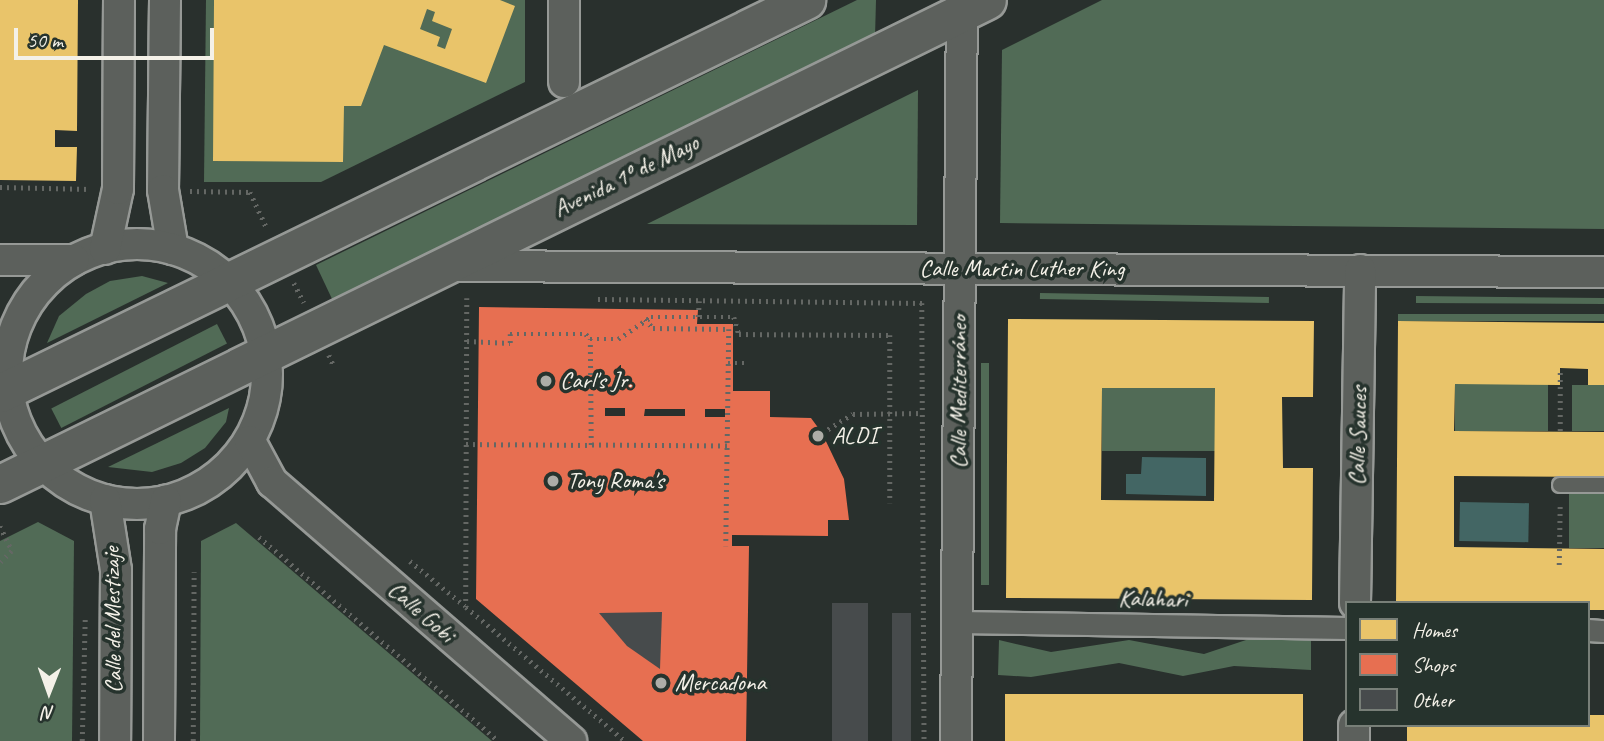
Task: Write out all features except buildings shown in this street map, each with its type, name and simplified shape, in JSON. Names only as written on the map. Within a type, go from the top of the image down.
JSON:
[{"type":"street","points":[[105,249],[118,189],[120,0]]},
{"type":"street","points":[[165,0],[163,190],[173,249]]},
{"type":"street","points":[[564,0],[565,82]]},
{"type":"street","points":[[4,391],[806,0]]},
{"type":"street","name":"Avenida 1º de Mayo","points":[[0,484],[267,355],[440,266],[971,4]]},
{"type":"street","name":"Calle Mediterráneo","points":[[956,741],[959,269],[971,4]]},
{"type":"street","points":[[0,260],[74,260],[129,244],[173,249],[210,265],[230,281],[258,322],[267,355],[265,395],[250,441],[225,470],[166,501],[105,500],[71,486],[42,463],[22,432],[4,391],[14,331],[28,302],[74,260]]},
{"type":"street","name":"Calle Martin Luther King","points":[[440,266],[1604,272]]},
{"type":"street","name":"Calle Sauces","points":[[1355,601],[1360,270]]},
{"type":"street","name":"Calle Gobi","points":[[250,441],[272,482],[571,741]]},
{"type":"street","name":"Calle Gobi","points":[[225,470],[272,482]]},
{"type":"street","name":"Calle del Mestizaje","points":[[105,500],[116,570],[115,741]]},
{"type":"street","name":"Calle del Mestizaje","points":[[159,741],[160,530],[166,501]]},
{"type":"street","name":"Kalahari","points":[[958,622],[1345,628]]},
{"type":"lane","points":[[1560,485],[1604,485]]},
{"type":"path","points":[[467,298],[466,607],[625,741]]},
{"type":"path","points":[[598,299],[922,303],[924,741]]},
{"type":"path","points":[[698,317],[699,301]]},
{"type":"path","points":[[590,339],[618,339],[645,319],[698,317],[734,317],[739,334],[890,335],[890,503]]},
{"type":"path","points":[[645,319],[653,328],[729,329],[726,546]]},
{"type":"path","points":[[467,341],[510,343],[510,334],[586,334],[590,339],[591,445]]},
{"type":"path","points":[[728,363],[748,363]]},
{"type":"path","points":[[1560,368],[1560,431]]},
{"type":"path","points":[[822,433],[853,414],[923,413]]},
{"type":"path","points":[[466,444],[727,446]]},
{"type":"path","points":[[1559,565],[1560,485]]},
{"type":"path","points":[[0,526],[12,551],[0,563]]},
{"type":"path","points":[[259,537],[499,741]]},
{"type":"path","points":[[193,741],[194,572]]},
{"type":"path","points":[[82,741],[85,610]]},
{"type":"green space","points":[[206,0],[525,0],[525,82],[321,182],[204,182]]},
{"type":"green space","points":[[857,0],[876,0],[875,37],[333,301],[316,265]]},
{"type":"green space","points":[[1102,0],[1604,0],[1604,229],[1000,223],[1002,50]]},
{"type":"green space","points":[[918,90],[917,225],[647,224]]},
{"type":"green space","points":[[142,276],[168,283],[47,343],[59,316],[86,294],[110,281]]},
{"type":"green space","points":[[1040,293],[1269,297],[1269,303],[1040,299]]},
{"type":"green space","points":[[1416,296],[1604,298],[1604,304],[1416,303]]},
{"type":"green space","points":[[1398,314],[1604,314],[1604,321],[1398,321]]},
{"type":"green space","points":[[217,324],[227,344],[61,428],[51,408]]},
{"type":"green space","points":[[981,363],[989,363],[989,585],[981,585]]},
{"type":"green space","points":[[1455,384],[1548,384],[1548,431],[1455,431]]},
{"type":"green space","points":[[1572,385],[1604,385],[1604,431],[1572,431]]},
{"type":"green space","points":[[1102,388],[1215,388],[1215,451],[1102,451]]},
{"type":"green space","points":[[229,408],[226,422],[205,448],[181,463],[152,472],[108,467]]},
{"type":"green space","points":[[1569,477],[1604,477],[1604,548],[1569,548]]},
{"type":"green space","points":[[38,522],[74,541],[72,741],[0,741],[0,541]]},
{"type":"green space","points":[[236,523],[492,741],[200,741],[201,541]]},
{"type":"green space","points":[[1258,636],[1311,637],[1311,670],[1234,666],[1183,676],[1119,663],[1031,677],[998,675],[999,640],[1051,652],[1129,640],[1204,654]]},
{"type":"water","points":[[1142,457],[1206,458],[1206,496],[1126,494],[1126,474],[1141,474]]},
{"type":"water","points":[[1460,502],[1529,503],[1528,542],[1459,541]]},
{"type":"place","name":"Carl's Jr.","points":[[546,381]]},
{"type":"place","name":"ALDI","points":[[818,436]]},
{"type":"place","name":"Tony Roma's","points":[[553,481]]},
{"type":"place","name":"Mercadona","points":[[661,683]]}]
